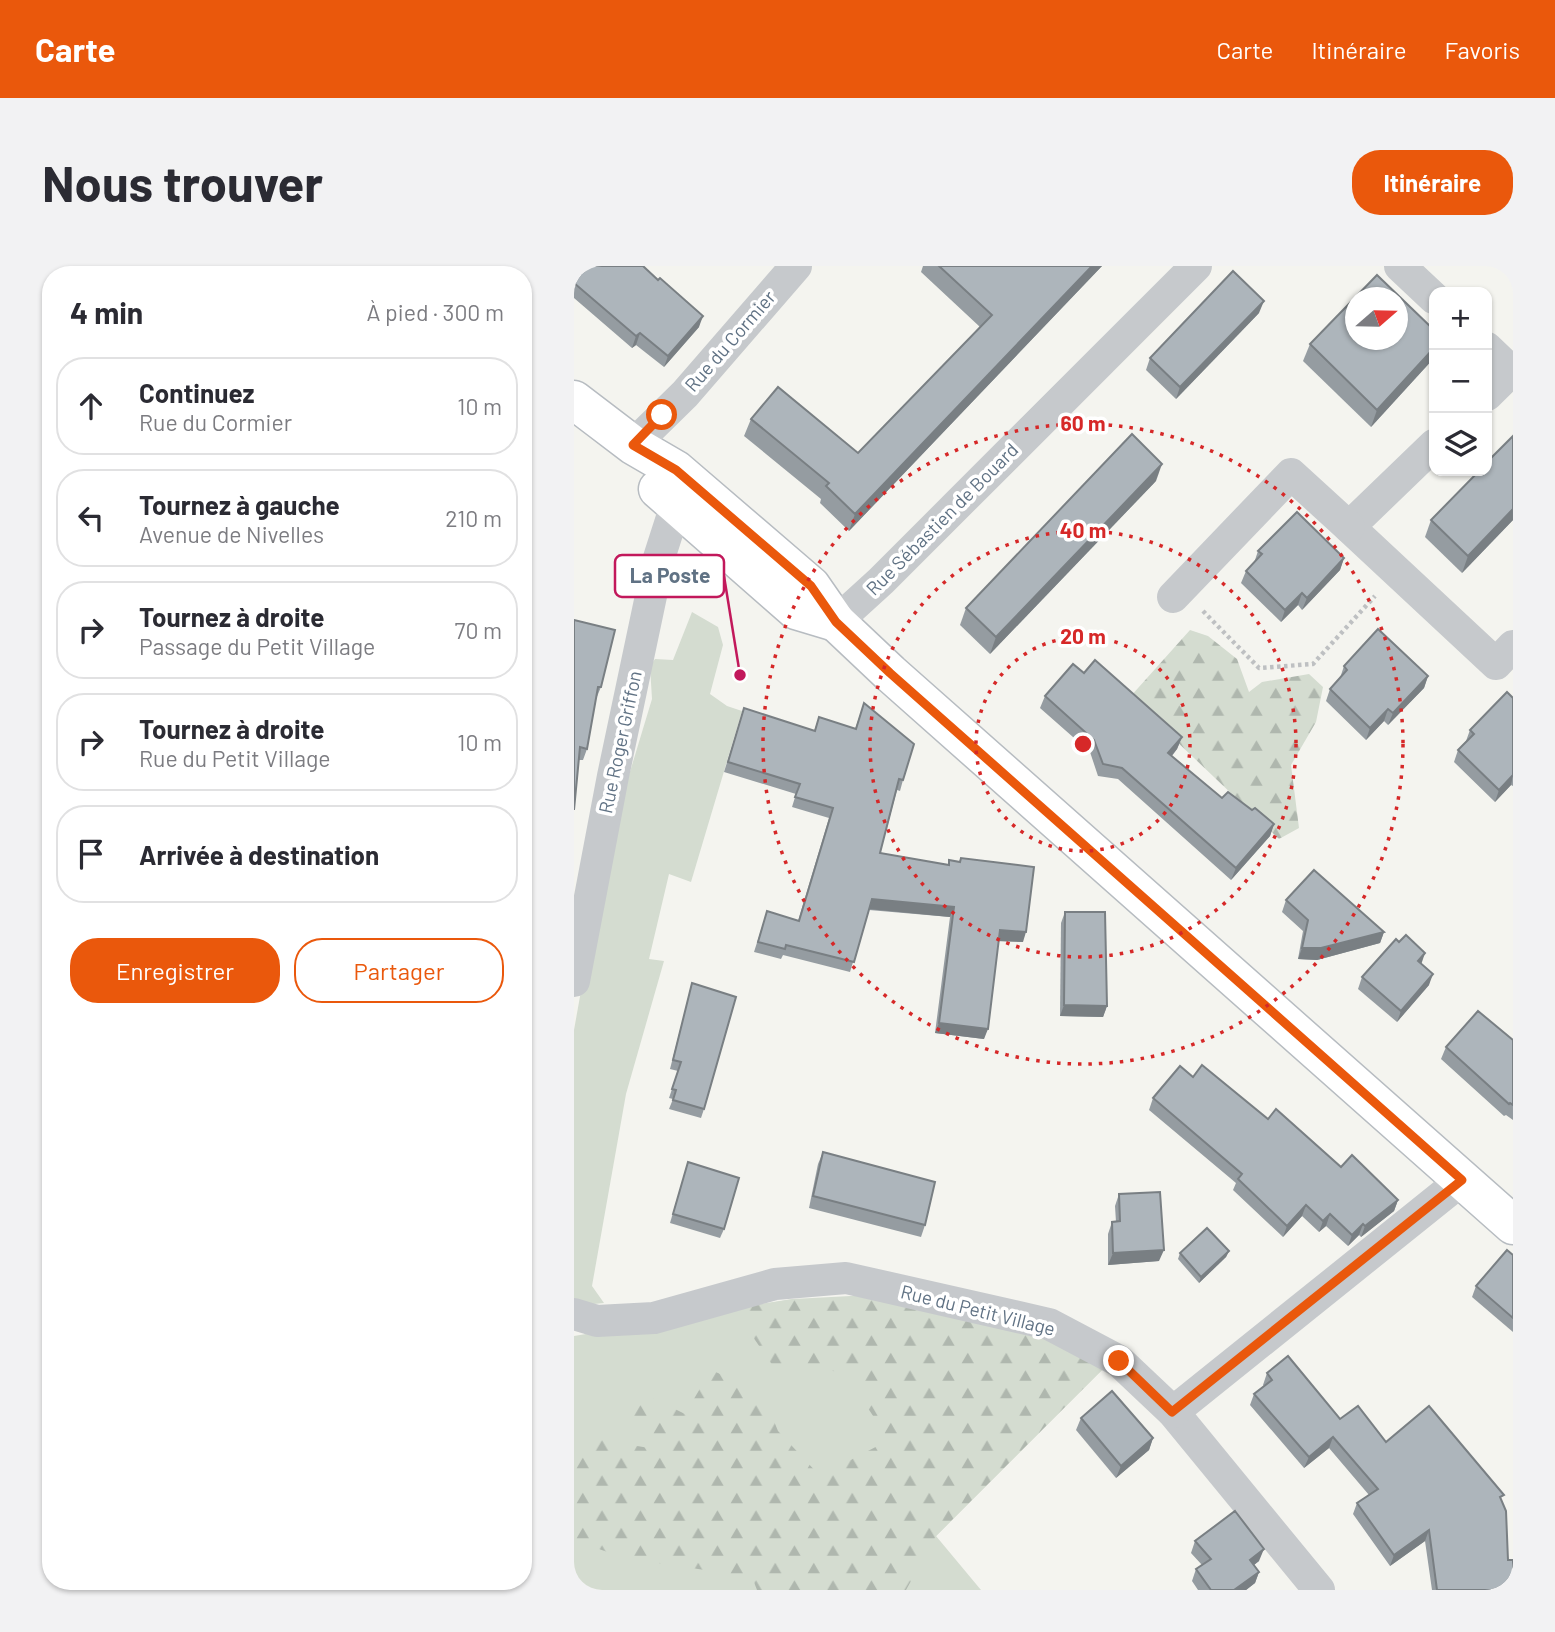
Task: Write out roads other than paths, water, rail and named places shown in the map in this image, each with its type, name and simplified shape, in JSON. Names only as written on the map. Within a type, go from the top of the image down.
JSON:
[{"type":"main road","points":[[574,400],[633,445],[676,470],[811,586],[836,622],[890,673],[1513,1225]]},
{"type":"main road","points":[[633,445],[650,482],[796,610],[836,622]]},
{"type":"street","name":"Rue du Cormier","points":[[633,445],[685,394],[796,266]]},
{"type":"street","name":"Rue Sébastien de Bouard","points":[[836,622],[1196,266]]},
{"type":"street","points":[[1400,266],[1429,293]]},
{"type":"street","points":[[1492,353],[1511,371],[1492,390]]},
{"type":"street","points":[[1349,527],[1429,450]]},
{"type":"street","points":[[1177,593],[1291,474],[1496,664],[1513,646]]},
{"type":"street","name":"Rue Roger Griffon","points":[[574,981],[656,571],[676,505]]},
{"type":"street","points":[[1172,1412],[1462,1180]]},
{"type":"street","name":"Rue du Petit Village","points":[[574,1314],[597,1321],[654,1318],[775,1284],[846,1278],[1049,1324],[1119,1361],[1172,1412],[1319,1590]]},
{"type":"place","name":"La Poste","points":[[740,675]]}]
